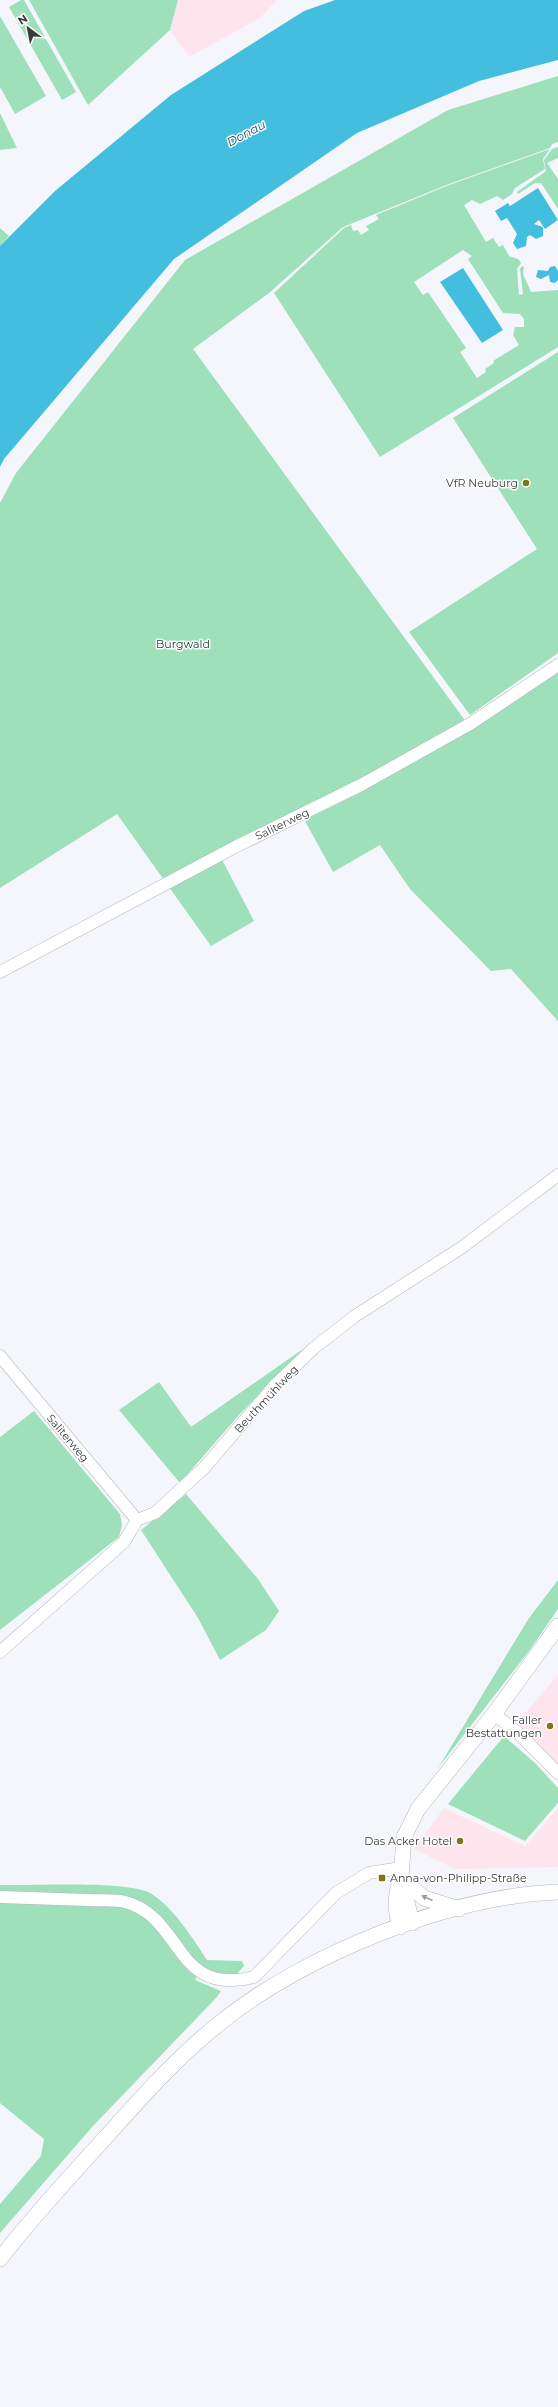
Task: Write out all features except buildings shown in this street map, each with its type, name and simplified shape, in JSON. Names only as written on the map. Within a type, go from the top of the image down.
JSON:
[{"type":"main road","points":[[406,1925],[401,1874],[404,1837],[418,1809],[494,1714],[558,1626]]},
{"type":"main road","points":[[401,1874],[424,1898],[459,1909]]},
{"type":"main road","points":[[0,2259],[58,2189],[156,2082],[220,2023],[265,1990],[315,1963],[406,1925],[459,1909],[508,1899],[558,1892]]},
{"type":"street","name":"Saliterweg","points":[[0,972],[235,847],[361,785],[470,724],[558,665]]},
{"type":"street","name":"Beuthmühlweg","points":[[137,1520],[155,1513],[204,1468],[276,1384],[314,1348],[355,1316],[461,1248],[558,1175]]},
{"type":"street","name":"Saliterweg","points":[[0,1356],[137,1520]]},
{"type":"street","points":[[0,1652],[124,1542],[137,1520]]},
{"type":"street","points":[[494,1714],[517,1732],[558,1774]]},
{"type":"street","points":[[0,1897],[124,1901],[145,1910],[158,1921],[177,1949],[196,1970],[221,1981],[235,1982],[254,1978],[336,1893],[346,1886],[369,1873],[401,1874]]},
{"type":"shaded area","points":[[178,0],[277,0],[260,18],[189,57],[170,30]]},
{"type":"shaded area","points":[[558,1675],[558,1765],[517,1723]]},
{"type":"shaded area","points":[[444,1808],[525,1846],[558,1808],[558,1867],[455,1869],[414,1849]]},
{"type":"green space","points":[[21,0],[24,0],[76,92],[62,100],[9,7]]},
{"type":"green space","points":[[29,0],[178,0],[170,30],[88,105]]},
{"type":"green space","points":[[0,16],[46,96],[15,114],[0,87]]},
{"type":"green space","name":"Burgwald","points":[[558,76],[558,142],[552,144],[550,148],[449,184],[343,227],[269,293],[193,349],[464,719],[463,723],[558,669],[558,1021],[511,969],[491,971],[410,889],[380,845],[333,872],[299,810],[217,850],[254,921],[211,946],[117,814],[0,888],[0,503],[16,473],[185,260],[448,110]]},
{"type":"green space","points":[[0,113],[17,148],[0,150]]},
{"type":"green space","points":[[558,147],[558,158],[547,163],[558,179],[558,209],[541,183],[535,183],[518,194],[517,192],[546,171],[544,160],[552,149]]},
{"type":"green space","points":[[550,149],[543,159],[545,169],[515,188],[512,194],[503,200],[497,196],[480,204],[472,200],[464,205],[486,242],[493,238],[499,247],[503,245],[509,256],[518,259],[521,263],[517,269],[519,295],[523,294],[520,269],[522,266],[524,267],[523,274],[531,292],[558,290],[558,347],[380,457],[274,293],[344,228],[351,225],[353,231],[358,230],[361,235],[369,230],[366,226],[379,219],[376,215],[449,185]],"holes":[[[463,250],[472,256],[468,259],[503,313],[520,314],[524,319],[524,327],[515,327],[513,335],[519,345],[493,361],[494,363],[485,369],[486,372],[477,378],[460,352],[466,348],[428,292],[423,295],[414,282]]]},
{"type":"green space","points":[[0,228],[9,236],[0,246]]},
{"type":"green space","name":"VfR Neuburg","points":[[558,352],[558,653],[470,715],[409,632],[537,549],[453,418]]},
{"type":"green space","points":[[303,1349],[239,1415],[180,1483],[119,1410],[159,1382],[191,1427]]},
{"type":"green space","points":[[34,1411],[120,1514],[122,1525],[119,1537],[0,1630],[0,1437]]},
{"type":"green space","points":[[186,1494],[258,1579],[279,1611],[266,1630],[220,1660],[198,1618],[141,1530]]},
{"type":"green space","points":[[558,1580],[558,1609],[529,1651],[438,1768],[529,1618]]},
{"type":"green space","points":[[504,1736],[535,1763],[558,1788],[558,1803],[525,1841],[448,1804]]},
{"type":"green space","points":[[0,1885],[102,1885],[140,1890],[152,1894],[176,1916],[207,1960],[242,1961],[244,1966],[235,1976],[228,1976],[200,1967],[195,1980],[221,1991],[217,1997],[93,2126],[0,2233],[0,2204],[41,2156],[44,2139],[0,2103]]},
{"type":"water","name":"Donau","points":[[335,0],[558,0],[558,60],[479,81],[357,133],[174,259],[4,459],[0,467],[0,246],[55,191],[171,95],[304,11]]},
{"type":"water","points":[[538,188],[558,220],[545,229],[539,220],[534,224],[543,227],[543,236],[536,239],[530,235],[527,237],[526,246],[517,249],[513,243],[517,234],[507,218],[501,221],[495,211],[508,203],[510,206]]},
{"type":"water","points":[[555,266],[558,271],[558,280],[555,283],[550,282],[549,275],[541,279],[536,277],[538,270],[548,271],[550,267]]},
{"type":"water","points":[[463,268],[503,330],[482,343],[440,282]]},
{"type":"place","name":"VfR Neuburg","points":[[526,483]]},
{"type":"place","name":"Faller Bestattungen","points":[[550,1726]]},
{"type":"place","name":"Das Acker Hotel","points":[[460,1841]]},
{"type":"place","name":"Anna-von-Philipp-Straße","points":[[382,1878]]}]
